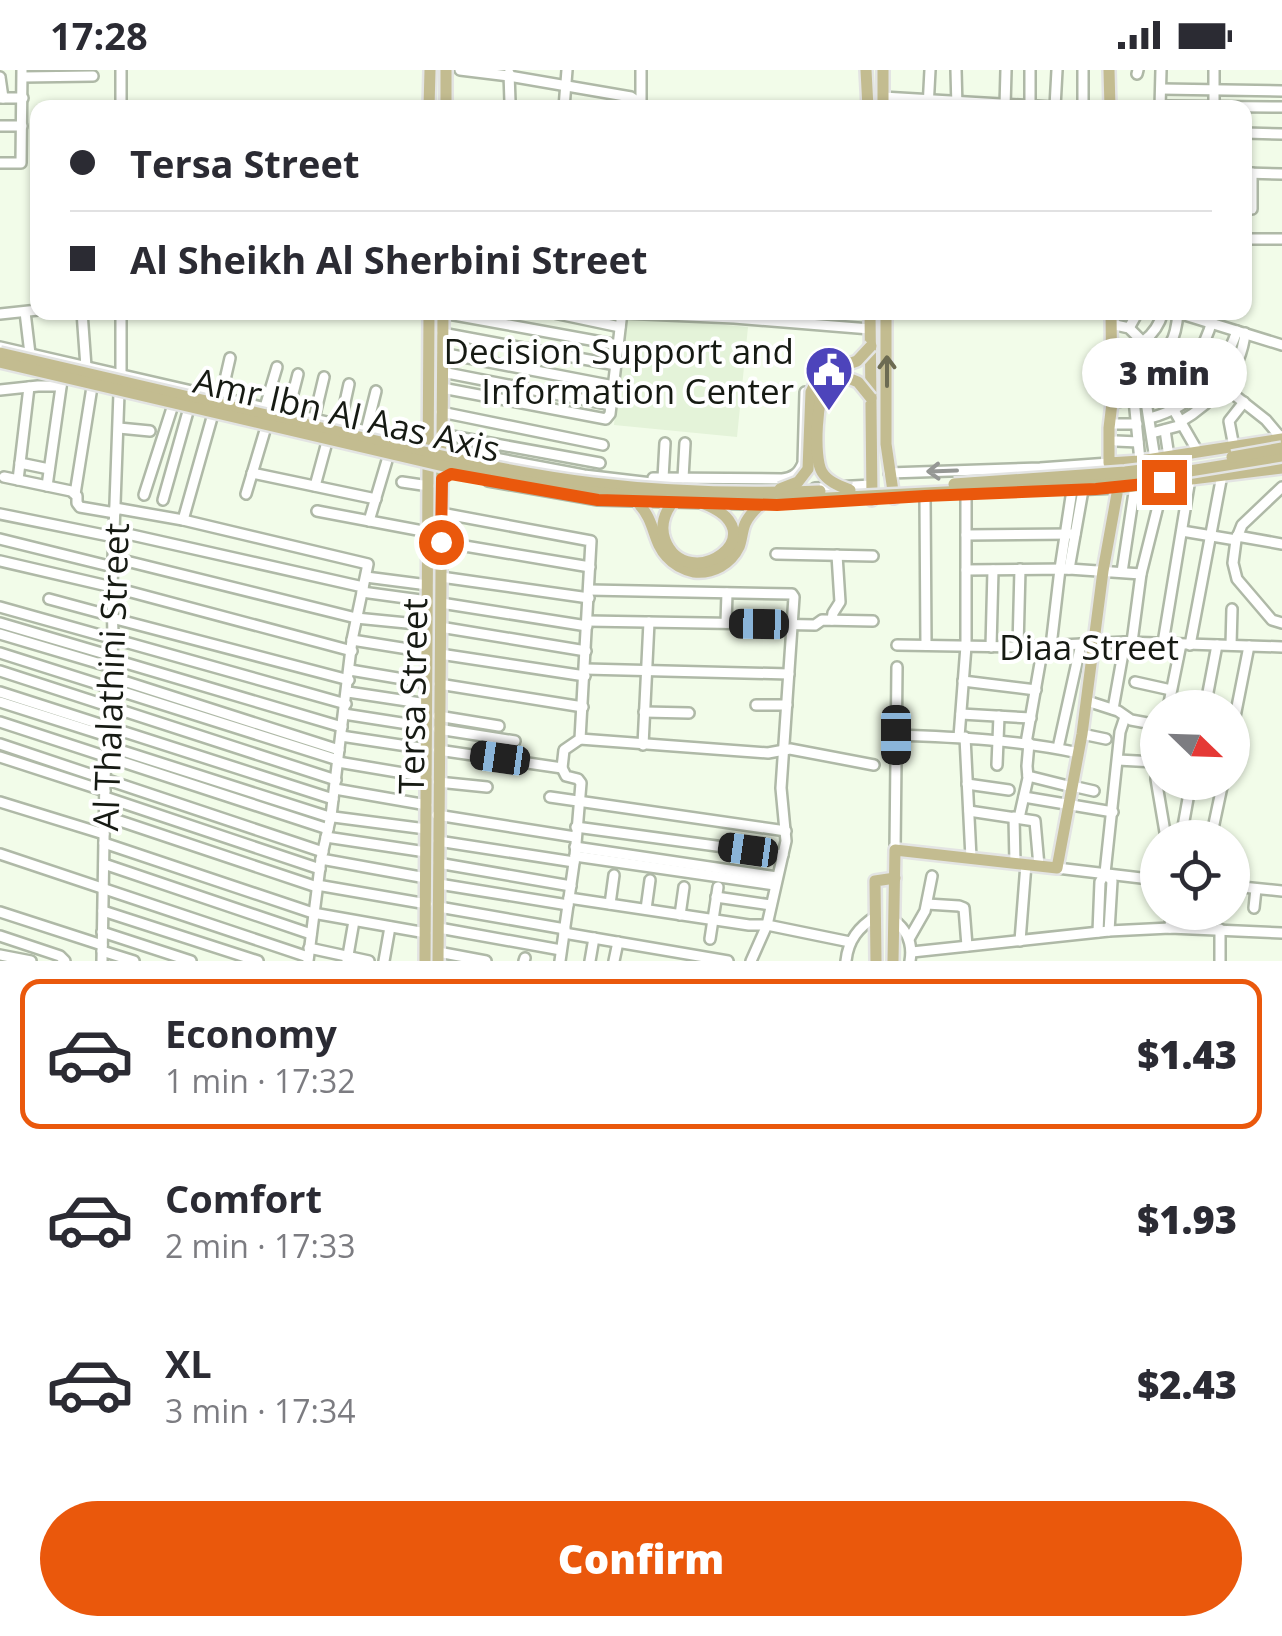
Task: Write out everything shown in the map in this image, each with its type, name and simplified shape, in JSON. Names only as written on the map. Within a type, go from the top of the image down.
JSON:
[{"type":"main road","points":[[429,100],[430,70]]},
{"type":"main road","points":[[446,70],[446,100]]},
{"type":"main road","points":[[866,70],[868,100]]},
{"type":"main road","points":[[883,70],[883,100]]},
{"type":"main road","points":[[1109,70],[1110,100]]},
{"type":"main road","name":"Tersa Street","points":[[429,320],[442,479],[441,576],[434,602],[432,749],[438,864],[432,881]]},
{"type":"main road","name":"Tersa Street","points":[[434,602],[428,585],[428,480],[441,412],[443,320]]},
{"type":"main road","points":[[870,320],[872,500]]},
{"type":"main road","points":[[886,320],[886,444],[894,498]]},
{"type":"main road","points":[[1111,320],[1115,463]]},
{"type":"main road","points":[[638,503],[648,514],[667,558],[699,572],[717,569],[730,560],[739,547],[748,519],[768,496],[798,482],[808,470],[811,392],[818,378],[854,363],[870,346]]},
{"type":"main road","name":"Amr Ibn Al Aas Axis","points":[[0,350],[501,468],[618,486],[789,500],[1102,483],[1282,456]]},
{"type":"main road","name":"Amr Ibn Al Aas Axis","points":[[0,365],[469,472],[582,491],[693,500],[1124,472],[1282,448]]},
{"type":"main road","points":[[850,490],[832,481],[821,469],[820,395],[827,382],[843,376],[858,382],[871,398]]},
{"type":"main road","points":[[1112,405],[1109,421],[1115,463]]},
{"type":"main road","points":[[1115,463],[1282,439]]},
{"type":"main road","points":[[1260,444],[1270,447],[1274,457],[1266,470]]},
{"type":"main road","points":[[892,961],[895,850],[1057,868],[1079,753],[1118,488],[1282,468]]},
{"type":"main road","points":[[672,503],[663,522],[667,544],[686,560],[714,560],[732,542],[730,521],[724,513],[693,500]]},
{"type":"main road","name":"Tersa Street","points":[[433,683],[427,704],[434,724]]},
{"type":"main road","name":"Tersa Street","points":[[425,961],[433,906],[426,852],[426,804],[432,779]]},
{"type":"main road","points":[[876,961],[875,881],[895,878]]},
{"type":"main road","name":"Tersa Street","points":[[432,930],[438,956]]},
{"type":"street","points":[[122,70],[122,100]]},
{"type":"street","points":[[460,70],[509,73],[635,100]]},
{"type":"street","points":[[565,100],[567,70]]},
{"type":"street","points":[[641,70],[641,100]]},
{"type":"street","points":[[928,100],[930,70]]},
{"type":"street","points":[[956,70],[957,100]]},
{"type":"street","points":[[1006,70],[1006,100]]},
{"type":"street","points":[[1030,70],[1030,100]]},
{"type":"street","points":[[1055,100],[1057,70]]},
{"type":"street","points":[[1083,70],[1083,100]]},
{"type":"street","points":[[1160,70],[1160,100]]},
{"type":"street","points":[[1214,70],[1214,100]]},
{"type":"street","points":[[509,73],[510,100]]},
{"type":"street","points":[[0,163],[20,164],[23,74],[93,76]]},
{"type":"street","points":[[0,78],[2,98],[22,98]]},
{"type":"street","points":[[1160,88],[1282,91]]},
{"type":"street","points":[[1252,107],[1282,107]]},
{"type":"street","points":[[0,126],[22,126]]},
{"type":"street","points":[[1252,134],[1282,134]]},
{"type":"street","points":[[1252,173],[1282,174]]},
{"type":"street","points":[[1252,239],[1282,239]]},
{"type":"street","points":[[0,314],[30,311]]},
{"type":"street","points":[[24,312],[30,354]]},
{"type":"street","points":[[83,320],[86,367]]},
{"type":"street","points":[[121,320],[121,374]]},
{"type":"street","points":[[480,320],[618,346]]},
{"type":"street","points":[[589,320],[620,326]]},
{"type":"street","points":[[442,388],[604,420],[610,416],[621,320]]},
{"type":"street","points":[[730,320],[870,329]]},
{"type":"street","points":[[1115,320],[1130,328],[1198,452]]},
{"type":"street","points":[[1130,328],[1134,320]]},
{"type":"street","points":[[1112,350],[1140,344],[1160,320]]},
{"type":"street","points":[[1145,361],[1158,357],[1171,344],[1176,320]]},
{"type":"street","points":[[1112,405],[1140,397],[1175,379],[1192,360],[1212,320]]},
{"type":"street","points":[[1217,320],[1282,345]]},
{"type":"street","points":[[1150,418],[1173,410],[1200,392],[1214,378],[1241,332]]},
{"type":"street","points":[[1152,434],[1181,423],[1204,407],[1239,360],[1241,332]]},
{"type":"street","points":[[442,333],[616,365]]},
{"type":"street","points":[[1171,344],[1271,424],[1282,439]]},
{"type":"street","points":[[0,350],[412,440],[437,438],[600,462]]},
{"type":"street","points":[[442,353],[614,386]]},
{"type":"street","points":[[222,397],[230,358]]},
{"type":"street","points":[[47,377],[51,359]]},
{"type":"street","points":[[0,365],[61,383]]},
{"type":"street","points":[[265,407],[277,367]]},
{"type":"street","points":[[442,372],[611,406]]},
{"type":"street","points":[[288,412],[298,374]]},
{"type":"street","points":[[314,419],[324,377]]},
{"type":"street","points":[[47,486],[61,383]]},
{"type":"street","points":[[0,390],[61,383],[92,387],[388,457],[408,463],[428,480]]},
{"type":"street","points":[[340,425],[350,384]]},
{"type":"street","points":[[18,480],[29,387]]},
{"type":"street","points":[[92,387],[76,494],[80,507],[183,520],[366,563],[309,955]]},
{"type":"street","points":[[366,431],[376,391]]},
{"type":"street","points":[[601,477],[782,479],[797,473],[803,458],[804,392]]},
{"type":"street","name":"Al Thalathini Street","points":[[102,952],[119,393]]},
{"type":"street","points":[[1140,397],[1150,418],[1156,459]]},
{"type":"street","points":[[1140,397],[1140,461]]},
{"type":"street","points":[[1234,446],[1229,422],[1244,402]]},
{"type":"street","points":[[144,496],[174,405]]},
{"type":"street","points":[[163,500],[189,408]]},
{"type":"street","points":[[441,412],[603,444]]},
{"type":"street","points":[[183,520],[212,414]]},
{"type":"street","points":[[1115,424],[1137,424]]},
{"type":"street","points":[[246,494],[266,427]]},
{"type":"street","points":[[118,428],[150,431]]},
{"type":"street","points":[[1166,430],[1170,457]]},
{"type":"street","points":[[437,438],[458,451],[601,477],[710,488],[787,490],[872,485]]},
{"type":"street","points":[[408,463],[416,451],[412,440]]},
{"type":"street","points":[[315,486],[328,442]]},
{"type":"street","points":[[683,478],[685,442]]},
{"type":"street","points":[[1116,442],[1138,442]]},
{"type":"street","points":[[663,478],[665,444]]},
{"type":"street","points":[[456,474],[453,460],[458,451]]},
{"type":"street","points":[[370,521],[388,457]]},
{"type":"street","points":[[20,463],[49,469]]},
{"type":"street","points":[[890,473],[1115,463]]},
{"type":"street","points":[[252,472],[376,500]]},
{"type":"street","points":[[442,479],[456,474],[598,500],[777,505],[1118,488]]},
{"type":"street","points":[[1135,682],[1172,690],[1186,644],[1222,475]]},
{"type":"street","points":[[4,477],[76,494]]},
{"type":"street","points":[[1164,643],[1190,479]]},
{"type":"street","points":[[402,482],[428,480]]},
{"type":"street","points":[[1114,709],[1164,482]]},
{"type":"street","points":[[1122,572],[1136,486]]},
{"type":"street","points":[[1282,486],[1246,520],[1236,538],[1233,564],[1237,579],[1268,616],[1282,623]]},
{"type":"street","points":[[1027,864],[1017,817],[1028,776],[1028,743],[1036,690],[1078,490]]},
{"type":"street","points":[[966,494],[966,646],[961,714],[971,858]]},
{"type":"street","points":[[925,496],[926,645]]},
{"type":"street","points":[[317,511],[428,532]]},
{"type":"street","points":[[441,513],[589,539],[592,543],[580,740]]},
{"type":"street","points":[[0,514],[365,580],[428,585]]},
{"type":"street","points":[[1182,531],[1282,544]]},
{"type":"street","points":[[966,536],[1070,534]]},
{"type":"street","points":[[0,539],[356,618],[434,626],[586,651]]},
{"type":"street","points":[[441,542],[590,567]]},
{"type":"street","points":[[776,554],[873,556]]},
{"type":"street","points":[[832,620],[840,602],[837,555]]},
{"type":"street","points":[[0,561],[352,645],[585,673],[789,674]]},
{"type":"street","points":[[966,570],[1064,569],[1142,574]]},
{"type":"street","points":[[991,647],[993,570]]},
{"type":"street","points":[[1018,647],[1020,570]]},
{"type":"street","points":[[441,576],[589,594],[793,595],[781,788],[786,831],[767,925],[752,961]]},
{"type":"street","points":[[365,580],[434,602],[587,624],[815,625],[822,620],[874,621]]},
{"type":"street","points":[[726,624],[727,593]]},
{"type":"street","points":[[50,600],[349,675],[433,683],[583,707]]},
{"type":"street","points":[[1056,603],[1071,604]]},
{"type":"street","points":[[0,607],[345,709],[515,741]]},
{"type":"street","points":[[1231,646],[1232,609]]},
{"type":"street","points":[[643,745],[649,622]]},
{"type":"street","points":[[0,623],[338,757],[432,779],[487,787]]},
{"type":"street","points":[[0,634],[111,670],[342,731],[562,768]]},
{"type":"street","name":"Diaa Street","points":[[897,645],[1018,647],[1129,642],[1282,647]]},
{"type":"street","points":[[1058,748],[1080,644]]},
{"type":"street","points":[[1208,690],[1217,645]]},
{"type":"street","points":[[1240,690],[1249,646]]},
{"type":"street","points":[[0,653],[111,670]]},
{"type":"street","points":[[895,850],[897,666]]},
{"type":"street","points":[[0,671],[109,706],[335,790]]},
{"type":"street","points":[[963,682],[1036,690]]},
{"type":"street","points":[[0,692],[327,833],[426,852]]},
{"type":"street","points":[[348,692],[427,704]]},
{"type":"street","points":[[0,702],[331,816],[426,830]]},
{"type":"street","points":[[1087,702],[1140,720]]},
{"type":"street","points":[[756,705],[788,705]]},
{"type":"street","points":[[644,712],[688,713]]},
{"type":"street","points":[[961,714],[1031,718]]},
{"type":"street","points":[[998,765],[999,716]]},
{"type":"street","points":[[1104,932],[1100,882],[1105,873],[1120,729],[1125,716]]},
{"type":"street","points":[[0,722],[335,790],[426,804]]},
{"type":"street","points":[[434,724],[499,726]]},
{"type":"street","points":[[1082,734],[1106,738]]},
{"type":"street","points":[[896,735],[998,740],[1079,753]]},
{"type":"street","points":[[0,802],[314,914],[390,928],[432,930],[560,956],[571,886],[580,780],[566,776],[562,768],[564,750],[580,740],[768,753],[785,749],[874,765]]},
{"type":"street","points":[[0,744],[106,778],[321,860]]},
{"type":"street","points":[[0,756],[105,794],[321,860],[569,902],[610,904],[748,926],[767,925],[850,942]]},
{"type":"street","points":[[1118,760],[1140,758]]},
{"type":"street","points":[[1028,776],[1094,791]]},
{"type":"street","points":[[967,784],[1009,790]]},
{"type":"street","points":[[550,797],[786,831]]},
{"type":"street","points":[[1024,797],[1112,812]]},
{"type":"street","points":[[968,811],[1036,822],[1027,864],[1020,940]]},
{"type":"street","points":[[437,815],[575,846],[776,881]]},
{"type":"street","points":[[105,816],[317,886],[728,961]]},
{"type":"street","points":[[438,841],[783,855]]},
{"type":"street","points":[[0,854],[309,955],[369,961]]},
{"type":"street","points":[[104,864],[311,934]]},
{"type":"street","points":[[438,864],[571,886]]},
{"type":"street","points":[[1057,868],[1140,878]]},
{"type":"street","points":[[610,904],[614,875]]},
{"type":"street","points":[[910,939],[928,904],[932,876]]},
{"type":"street","points":[[646,910],[650,880]]},
{"type":"street","points":[[680,914],[684,887]]},
{"type":"street","points":[[1250,888],[1282,891]]},
{"type":"street","points":[[1254,908],[1256,889]]},
{"type":"street","points":[[710,939],[717,892],[770,906]]},
{"type":"street","points":[[928,904],[964,908],[967,946]]},
{"type":"street","points":[[103,911],[258,961]]},
{"type":"street","points":[[0,912],[134,961]]},
{"type":"street","points":[[846,961],[850,942],[876,916]]},
{"type":"street","points":[[894,920],[910,939],[911,957],[967,946],[1140,930]]},
{"type":"street","points":[[347,959],[354,921]]},
{"type":"street","points":[[384,961],[390,928]]},
{"type":"street","points":[[1220,930],[1220,961]]},
{"type":"street","points":[[1236,930],[1282,933]]},
{"type":"street","points":[[102,932],[191,961]]},
{"type":"street","points":[[0,936],[63,960]]},
{"type":"street","points":[[590,961],[594,938]]},
{"type":"street","points":[[614,961],[618,942]]},
{"type":"street","points":[[18,958],[21,943]]},
{"type":"street","points":[[659,961],[662,949]]},
{"type":"street","points":[[0,955],[32,961]]},
{"type":"street","points":[[438,956],[486,961]]},
{"type":"shaded area","points":[[624,320],[748,327],[737,437],[614,425]]},
{"type":"place","name":"Decision Support and Information Center","points":[[829,412]]},
{"type":"route","points":[[441,542],[442,479],[451,474],[598,500],[777,505],[1164,482]]}]
